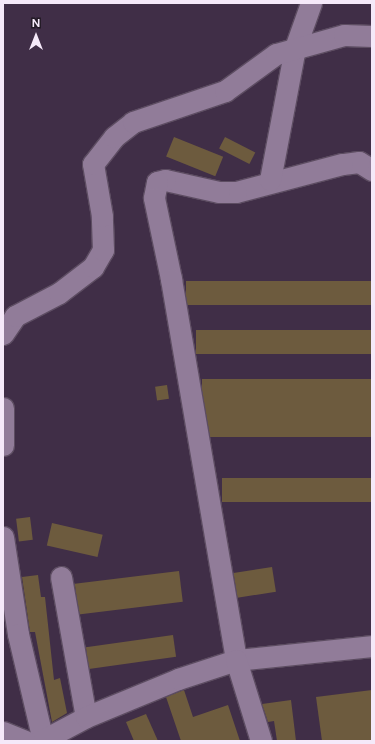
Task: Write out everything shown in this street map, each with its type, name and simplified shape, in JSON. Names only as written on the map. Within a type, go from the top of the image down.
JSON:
[{"type":"lane","points":[[270,180],[295,48],[311,3]]},
{"type":"lane","points":[[3,334],[15,316],[59,293],[93,267],[103,250],[101,210],[93,164],[102,151],[133,122],[209,99],[276,54],[344,35],[372,36]]},
{"type":"lane","points":[[261,741],[236,660],[171,279],[154,198],[157,182],[165,180],[219,192],[249,189],[270,180],[359,162],[372,170]]},
{"type":"lane","points":[[3,408],[3,445]]},
{"type":"lane","points":[[3,537],[37,741]]},
{"type":"lane","points":[[61,577],[86,717]]},
{"type":"lane","points":[[3,732],[37,741],[86,717],[178,679],[236,660],[372,646]]},
{"type":"building","points":[[174,137],[223,157],[215,176],[166,156]]},
{"type":"building","points":[[225,137],[255,152],[249,164],[219,149]]},
{"type":"building","points":[[186,281],[372,281],[372,305],[186,305]]},
{"type":"building","points":[[196,330],[372,330],[372,354],[196,354]]},
{"type":"building","points":[[202,379],[372,379],[372,437],[202,437]]},
{"type":"building","points":[[167,385],[169,399],[157,401],[155,387]]},
{"type":"building","points":[[222,478],[372,478],[372,502],[222,502]]},
{"type":"building","points":[[30,517],[33,540],[19,542],[16,519]]},
{"type":"building","points":[[52,523],[103,535],[97,557],[47,545]]},
{"type":"building","points":[[272,567],[276,592],[237,598],[233,573]]},
{"type":"building","points":[[179,571],[183,602],[79,615],[75,584]]},
{"type":"building","points":[[38,575],[41,597],[45,597],[54,680],[60,678],[67,713],[52,722],[35,632],[30,632],[22,577]]},
{"type":"building","points":[[173,635],[176,657],[89,669],[86,647]]},
{"type":"building","points":[[184,690],[193,717],[228,705],[240,741],[181,741],[166,697]]},
{"type":"building","points":[[372,690],[372,741],[322,741],[316,697]]},
{"type":"building","points":[[291,700],[296,741],[277,741],[274,721],[268,722],[262,704]]},
{"type":"building","points":[[146,714],[158,741],[134,741],[126,722]]}]
